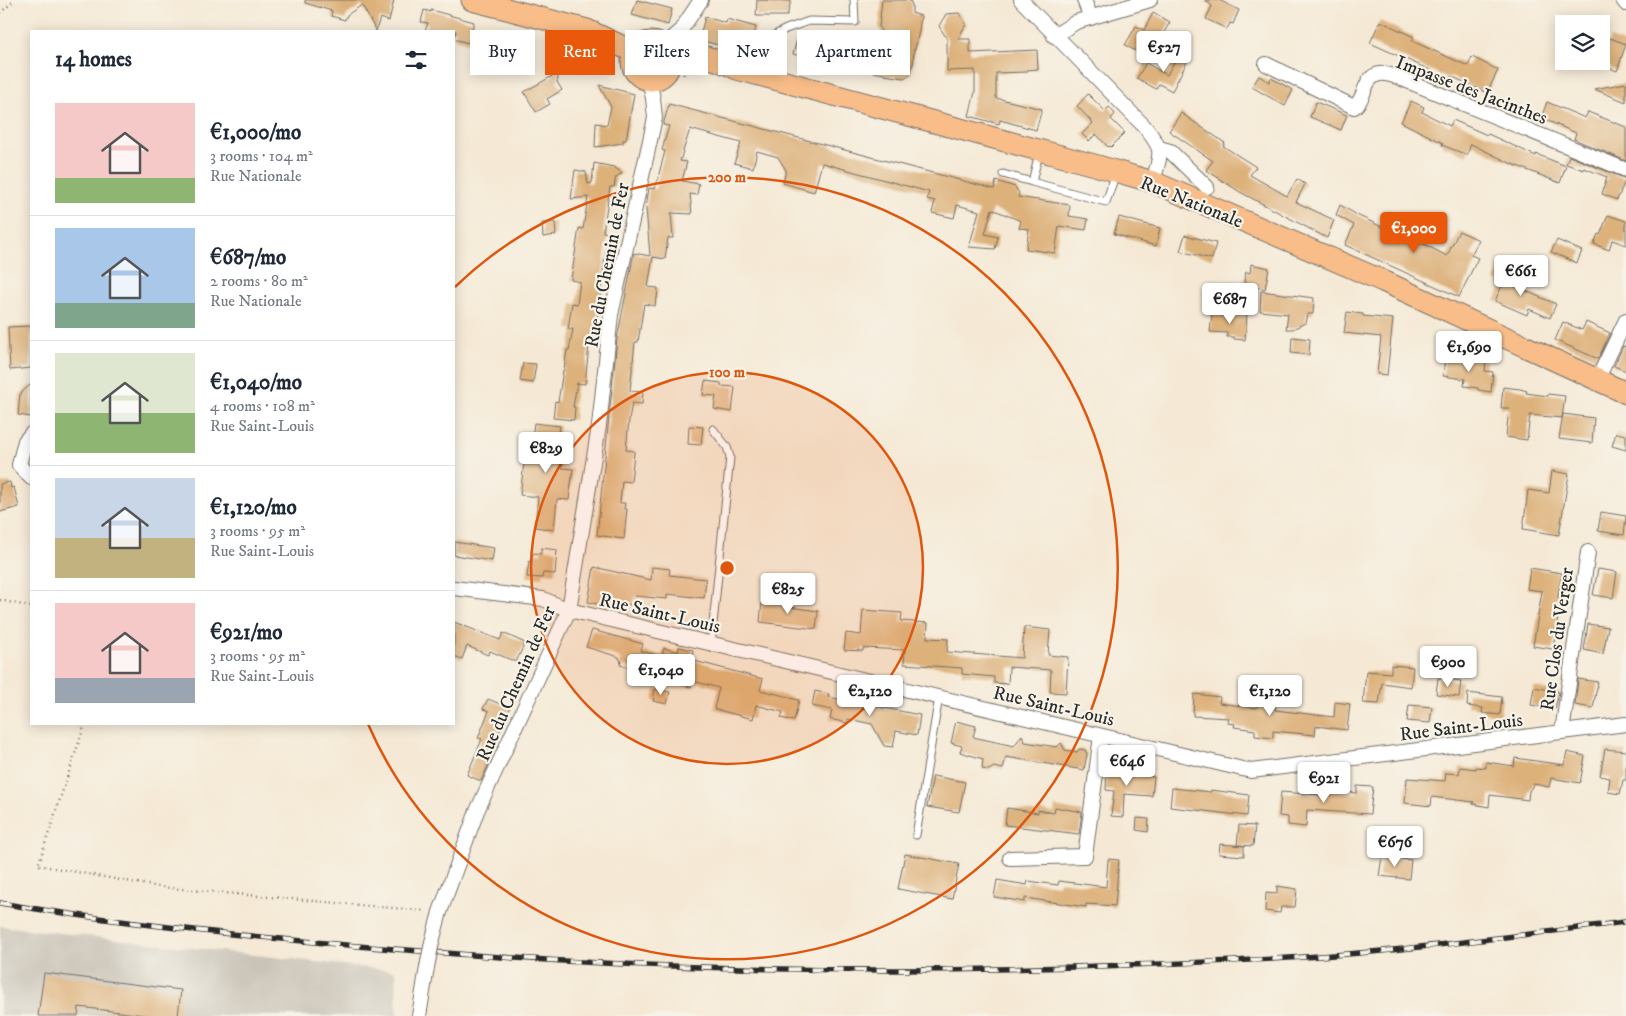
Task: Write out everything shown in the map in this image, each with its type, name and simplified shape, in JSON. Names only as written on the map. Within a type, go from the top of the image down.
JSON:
[{"type":"main road","points":[[472,0],[587,30],[625,48]]},
{"type":"main road","points":[[638,75],[649,80],[661,77],[661,75]]},
{"type":"main road","name":"Rue Nationale","points":[[761,75],[1153,182],[1383,281],[1626,393]]},
{"type":"street","points":[[682,30],[701,0]]},
{"type":"street","points":[[1021,0],[1054,36],[1144,126],[1158,143],[1160,154],[1153,182]]},
{"type":"street","points":[[1084,0],[1091,18]]},
{"type":"street","points":[[1054,36],[1076,22],[1150,0]]},
{"type":"street","points":[[1623,0],[1626,4]]},
{"type":"street","name":"Impasse des Jacinthes","points":[[1266,64],[1354,107],[1358,104],[1368,82],[1374,76],[1381,74],[1400,78],[1626,170]]},
{"type":"street","name":"Rue du Chemin de Fer","points":[[419,1016],[432,942],[440,912],[477,811],[569,610],[598,426],[611,315],[655,118],[649,80]]},
{"type":"street","points":[[1159,148],[1170,151],[1207,187]]},
{"type":"street","points":[[1597,380],[1626,320]]},
{"type":"street","points":[[30,435],[25,440],[20,464],[30,477]]},
{"type":"street","name":"Rue Clos du Verger","points":[[1562,732],[1588,552]]},
{"type":"street","name":"Rue Saint-Louis","points":[[455,588],[543,599],[569,610],[1251,771],[1626,724]]},
{"type":"street","points":[[1010,858],[1085,856],[1101,736]]},
{"type":"lane","points":[[787,30],[809,21],[855,22],[854,0]]},
{"type":"lane","points":[[1032,182],[1040,150]]},
{"type":"lane","points":[[1003,174],[1106,202],[1116,171]]},
{"type":"lane","points":[[711,644],[730,457],[727,447],[712,429]]},
{"type":"lane","points":[[916,835],[939,697]]},
{"type":"path","points":[[0,13],[15,0]]},
{"type":"path","points":[[0,600],[30,607]]},
{"type":"path","points":[[86,725],[38,866],[159,887],[440,912]]},
{"type":"shaded area","points":[[0,926],[396,971],[397,1016],[0,1016]]},
{"type":"building","points":[[305,0],[394,0],[389,21],[380,18],[376,30],[362,5],[347,15],[345,20],[331,16],[332,11],[305,3]]},
{"type":"building","points":[[637,0],[672,9],[668,25],[632,15]]},
{"type":"building","points":[[757,0],[791,1],[787,16],[756,16]]},
{"type":"building","points":[[882,0],[910,0],[912,13],[921,16],[911,74],[910,30],[881,30],[879,28]]},
{"type":"building","points":[[1205,0],[1219,0],[1239,10],[1233,24],[1230,23],[1227,29],[1206,19],[1212,6]]},
{"type":"building","points":[[424,10],[431,12],[431,10],[474,22],[472,30],[470,30],[468,43],[455,39],[455,30],[425,30],[428,23],[421,22]]},
{"type":"building","points":[[959,13],[966,24],[958,39],[970,39],[970,53],[1037,50],[1038,69],[1027,70],[1027,72],[996,73],[996,98],[1042,109],[1036,130],[1000,120],[999,124],[969,116],[975,92],[975,70],[947,71],[947,39],[939,26],[946,14]]},
{"type":"building","points":[[1153,13],[1170,22],[1160,39],[1155,36],[1144,56],[1125,45],[1136,26],[1144,30]]},
{"type":"building","points":[[705,17],[726,23],[727,19],[756,27],[755,30],[718,30],[718,45],[708,42],[708,30],[702,30]]},
{"type":"building","points":[[1380,21],[1414,37],[1412,41],[1468,66],[1472,57],[1498,70],[1487,93],[1451,76],[1450,79],[1370,43]]},
{"type":"building","points":[[1610,38],[1626,44],[1617,71],[1610,68]]},
{"type":"building","points":[[797,40],[797,55],[793,54]]},
{"type":"building","points":[[1181,50],[1190,56],[1172,91],[1159,84],[1156,89],[1137,78],[1146,63],[1167,75]]},
{"type":"building","points":[[554,75],[559,75],[557,82],[562,90],[547,99],[550,104],[536,112],[524,92]]},
{"type":"building","points":[[884,75],[909,75],[904,78]]},
{"type":"building","points":[[1259,76],[1269,82],[1271,78],[1293,90],[1285,106],[1252,87]]},
{"type":"building","points":[[1626,83],[1626,102],[1594,89]]},
{"type":"building","points":[[599,85],[634,94],[626,140],[623,140],[623,143],[595,147],[596,123],[607,125],[611,107]]},
{"type":"building","points":[[1088,94],[1105,111],[1109,107],[1115,114],[1111,119],[1125,133],[1111,147],[1108,147],[1096,134],[1089,141],[1082,134],[1093,123],[1077,106]]},
{"type":"building","points":[[1411,101],[1424,107],[1422,112],[1450,126],[1453,120],[1536,156],[1536,154],[1566,166],[1560,183],[1512,164],[1471,144],[1467,155],[1442,145],[1443,143],[1401,122]]},
{"type":"building","points":[[1316,102],[1347,115],[1341,130],[1310,117]]},
{"type":"building","points":[[1547,102],[1585,118],[1588,112],[1626,127],[1626,161],[1574,139],[1576,133],[1541,118]]},
{"type":"building","points":[[669,104],[994,189],[996,181],[1015,187],[1019,193],[1018,197],[1070,205],[1069,216],[1088,219],[1086,230],[1059,226],[1055,253],[1026,249],[1029,229],[1019,228],[1021,221],[992,209],[985,234],[998,237],[995,249],[969,247],[979,211],[957,205],[954,218],[932,213],[935,201],[927,199],[929,192],[822,163],[814,192],[783,183],[786,170],[778,157],[757,151],[753,168],[734,163],[741,143],[690,129],[680,161],[687,162],[682,181],[699,184],[697,195],[690,194],[692,214],[671,213],[673,238],[668,238],[665,259],[653,257],[648,287],[658,288],[657,299],[655,306],[644,304],[638,342],[635,342],[630,391],[643,392],[642,404],[632,403],[629,420],[626,450],[634,451],[634,453],[631,482],[622,481],[620,503],[625,503],[624,509],[627,509],[624,539],[597,535],[617,339],[634,253],[650,256],[646,208],[649,188],[655,189],[665,151],[662,150],[669,126],[663,125]]},
{"type":"building","points":[[1181,113],[1225,143],[1223,146],[1256,167],[1250,175],[1287,196],[1297,179],[1305,184],[1296,202],[1334,220],[1327,238],[1240,192],[1206,170],[1213,161],[1169,131]]},
{"type":"building","points":[[1569,156],[1626,179],[1617,200],[1602,194],[1607,177],[1584,168],[1584,170],[1566,164]]},
{"type":"building","points":[[594,163],[614,167],[622,173],[616,177],[614,187],[610,187],[603,232],[608,233],[597,319],[592,346],[589,345],[585,384],[577,383],[573,407],[575,407],[574,420],[553,418],[555,401],[558,402],[567,350],[569,350],[573,329],[568,329],[572,303],[577,304],[580,282],[571,280],[579,228],[583,229],[588,197],[571,199],[575,170],[586,172],[588,184],[592,183]]},
{"type":"building","points":[[1340,205],[1359,216],[1416,243],[1418,241],[1447,256],[1459,231],[1479,240],[1471,255],[1478,258],[1459,297],[1345,245],[1354,225],[1336,215]]},
{"type":"building","points":[[1608,215],[1626,221],[1626,245],[1612,240],[1609,250],[1594,244]]},
{"type":"building","points":[[1119,217],[1160,228],[1156,246],[1114,234]]},
{"type":"building","points":[[555,222],[556,235],[543,237],[542,223]]},
{"type":"building","points":[[1185,235],[1216,243],[1212,259],[1180,251]]},
{"type":"building","points":[[1557,240],[1582,251],[1577,263],[1551,252]]},
{"type":"building","points":[[1251,264],[1269,268],[1265,289],[1248,285],[1248,283],[1244,282],[1246,272],[1250,273]]},
{"type":"building","points":[[1500,268],[1518,277],[1514,286],[1556,304],[1550,318],[1529,309],[1527,315],[1495,301],[1503,283],[1494,280]]},
{"type":"building","points":[[1261,291],[1314,298],[1313,314],[1307,314],[1305,323],[1293,329],[1286,329],[1288,314],[1260,311]]},
{"type":"building","points":[[1347,312],[1363,314],[1363,316],[1393,319],[1387,375],[1377,374],[1381,337],[1344,333]]},
{"type":"building","points":[[1212,313],[1247,315],[1245,340],[1227,337],[1227,333],[1210,332]]},
{"type":"building","points":[[1563,322],[1582,330],[1586,322],[1610,333],[1598,359],[1555,340]]},
{"type":"building","points":[[30,326],[30,368],[10,370],[8,327]]},
{"type":"building","points":[[1292,337],[1310,339],[1309,355],[1291,353]]},
{"type":"building","points":[[1623,346],[1626,347],[1626,371],[1614,366]]},
{"type":"building","points":[[1445,357],[1486,361],[1485,371],[1493,372],[1491,392],[1464,386],[1465,379],[1443,376]]},
{"type":"building","points":[[523,363],[536,364],[533,383],[520,381]]},
{"type":"building","points":[[705,381],[721,383],[721,386],[735,387],[732,412],[714,409],[716,396],[703,395]]},
{"type":"building","points":[[30,385],[30,417],[18,415],[20,394]]},
{"type":"building","points":[[1503,387],[1520,389],[1527,391],[1526,393],[1565,396],[1562,418],[1530,415],[1527,440],[1506,437],[1509,408],[1501,408]]},
{"type":"building","points":[[1563,414],[1594,418],[1592,443],[1559,439]]},
{"type":"building","points":[[534,423],[560,426],[558,443],[565,444],[562,468],[573,469],[569,500],[557,499],[554,530],[535,527],[538,497],[520,495],[524,463],[529,464]]},
{"type":"building","points":[[689,426],[703,427],[701,445],[688,444]]},
{"type":"building","points":[[1616,433],[1626,435],[1626,450],[1612,446]]},
{"type":"building","points":[[1552,471],[1569,474],[1559,535],[1523,529],[1528,490],[1549,493]]},
{"type":"building","points":[[10,482],[11,488],[14,487],[19,507],[0,512],[0,484]]},
{"type":"building","points":[[1601,512],[1626,516],[1624,535],[1598,531]]},
{"type":"building","points":[[455,542],[494,548],[492,561],[455,555]]},
{"type":"building","points":[[541,548],[557,550],[555,574],[543,573],[542,578],[527,577],[529,561],[531,562],[533,553],[541,554]]},
{"type":"building","points":[[594,567],[651,580],[652,567],[670,569],[669,575],[706,579],[704,598],[667,594],[667,599],[635,596],[632,605],[618,602],[616,608],[588,602]]},
{"type":"building","points":[[1530,568],[1562,573],[1558,597],[1561,598],[1553,649],[1533,646],[1542,591],[1527,589]]},
{"type":"building","points":[[1598,569],[1617,572],[1613,598],[1593,595]]},
{"type":"building","points":[[762,601],[789,604],[789,607],[818,611],[816,629],[760,622]]},
{"type":"building","points":[[863,610],[902,613],[901,621],[928,623],[927,638],[948,639],[947,652],[1022,658],[1024,627],[1050,630],[1048,655],[1068,657],[1066,693],[1050,692],[1051,670],[1009,667],[1008,684],[994,683],[994,677],[962,674],[962,668],[904,664],[905,650],[863,648],[863,651],[844,650],[846,633],[861,635]]},
{"type":"building","points":[[455,622],[500,640],[503,633],[525,643],[516,662],[490,651],[488,655],[467,646],[462,659],[455,656]]},
{"type":"building","points":[[1588,624],[1608,627],[1603,654],[1584,650]]},
{"type":"building","points":[[592,630],[643,644],[641,651],[662,656],[664,648],[678,652],[679,647],[693,650],[691,660],[763,679],[760,690],[799,700],[794,721],[781,718],[783,712],[756,705],[753,719],[714,709],[719,688],[693,681],[691,687],[677,683],[680,674],[654,666],[652,673],[620,665],[621,660],[619,657],[586,647]]},
{"type":"building","points":[[1391,665],[1413,667],[1411,687],[1382,683],[1379,704],[1363,703],[1366,671],[1391,673]]},
{"type":"building","points":[[1438,678],[1461,681],[1459,697],[1436,694]]},
{"type":"building","points":[[1578,679],[1598,682],[1593,708],[1575,705]]},
{"type":"building","points":[[1534,687],[1559,692],[1555,709],[1531,705]]},
{"type":"building","points":[[655,689],[670,692],[667,704],[653,701]]},
{"type":"building","points":[[815,691],[829,694],[828,697],[920,715],[917,735],[896,731],[893,747],[884,746],[872,724],[848,719],[847,723],[830,719],[832,710],[812,706]]},
{"type":"building","points":[[1468,693],[1502,697],[1500,715],[1482,713],[1483,708],[1467,706]]},
{"type":"building","points":[[1194,694],[1220,697],[1219,703],[1257,708],[1258,703],[1276,704],[1275,710],[1334,717],[1335,702],[1350,704],[1347,730],[1316,726],[1315,735],[1273,731],[1273,738],[1255,736],[1255,730],[1234,727],[1235,724],[1228,723],[1229,718],[1193,716]]},
{"type":"building","points":[[488,699],[510,708],[488,758],[491,759],[481,781],[467,775],[482,739],[478,738],[489,711],[483,709]]},
{"type":"building","points":[[1409,705],[1432,707],[1430,723],[1407,721]]},
{"type":"building","points":[[956,721],[976,726],[973,737],[1014,746],[1022,735],[1025,742],[1057,747],[1061,743],[1065,750],[1077,752],[1079,749],[1085,750],[1087,754],[1084,770],[1006,757],[1003,769],[994,767],[989,770],[982,769],[983,759],[960,752],[962,746],[951,743]]},
{"type":"building","points":[[1605,749],[1626,751],[1626,780],[1623,780],[1620,794],[1608,792],[1610,778],[1600,776]]},
{"type":"building","points":[[1567,752],[1585,756],[1580,783],[1551,778],[1549,787],[1534,784],[1529,791],[1528,800],[1490,795],[1489,807],[1473,804],[1474,802],[1432,797],[1431,806],[1405,803],[1407,778],[1445,781],[1446,773],[1459,774],[1460,767],[1486,768],[1486,762],[1514,766],[1515,758],[1564,765]]},
{"type":"building","points":[[1107,769],[1147,773],[1146,776],[1154,777],[1152,796],[1124,794],[1123,817],[1111,816],[1114,791],[1106,790]]},
{"type":"building","points":[[933,776],[965,782],[959,812],[927,807]]},
{"type":"building","points":[[1357,786],[1373,787],[1370,814],[1307,810],[1306,827],[1288,825],[1288,817],[1279,816],[1281,792],[1319,795],[1319,790],[1357,793]]},
{"type":"building","points":[[1172,788],[1211,792],[1211,790],[1249,795],[1247,816],[1170,807]]},
{"type":"building","points":[[1055,807],[1082,812],[1079,834],[1005,825],[1007,808],[1038,813],[1038,810],[1054,813]]},
{"type":"building","points":[[1137,818],[1149,819],[1148,832],[1136,830]]},
{"type":"building","points":[[1239,825],[1255,826],[1253,846],[1237,845]]},
{"type":"building","points":[[1220,844],[1244,846],[1244,856],[1219,854]]},
{"type":"building","points":[[905,854],[959,864],[952,899],[898,889]]},
{"type":"building","points":[[1382,857],[1411,860],[1409,879],[1379,876]]},
{"type":"building","points":[[1108,859],[1119,860],[1115,906],[1086,904],[1086,907],[1025,898],[1025,902],[994,897],[997,880],[1027,885],[1028,881],[1058,885],[1059,881],[1106,887]]},
{"type":"building","points":[[1277,886],[1297,889],[1295,907],[1281,907],[1280,913],[1265,911],[1266,893],[1277,894]]},
{"type":"building","points":[[44,973],[181,990],[178,1016],[152,1016],[79,1007],[78,1016],[38,1016]]},
{"type":"railway","points":[[0,903],[203,931],[407,950],[587,962],[768,969],[948,970],[1192,963],[1287,958],[1412,948],[1626,922]]}]
